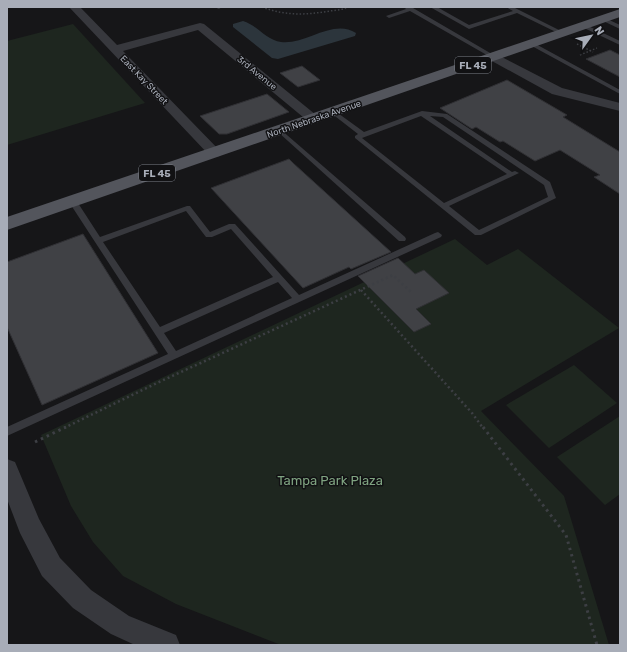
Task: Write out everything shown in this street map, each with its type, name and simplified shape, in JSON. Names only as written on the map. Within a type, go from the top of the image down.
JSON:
[{"type":"main road","name":"North Nebraska Avenue","points":[[7,224],[620,14]]},
{"type":"street","name":"East Kay Street","points":[[74,7],[215,153]]},
{"type":"street","name":"3rd Avenue","points":[[114,49],[200,26],[314,119]]},
{"type":"street","points":[[494,57],[557,91],[620,108]]},
{"type":"street","points":[[7,469],[28,525],[51,566],[82,599],[120,625],[166,645]]},
{"type":"lane","points":[[433,7],[469,27]]},
{"type":"lane","points":[[509,7],[562,33]]},
{"type":"lane","points":[[389,16],[409,8],[494,57]]},
{"type":"lane","points":[[451,32],[518,11]]},
{"type":"lane","points":[[603,19],[620,27]]},
{"type":"lane","points":[[584,26],[620,43]]},
{"type":"lane","points":[[532,44],[620,92]]},
{"type":"lane","points":[[333,112],[363,136]]},
{"type":"lane","points":[[422,114],[511,174]]},
{"type":"lane","points":[[422,114],[445,115],[547,184],[552,198],[478,233],[357,138],[422,114]]},
{"type":"lane","points":[[280,131],[402,239]]},
{"type":"lane","points":[[443,206],[524,168]]},
{"type":"lane","points":[[73,202],[174,356]]},
{"type":"lane","points":[[98,240],[187,208],[209,235],[232,226],[298,299]]},
{"type":"lane","points":[[7,432],[438,235]]},
{"type":"lane","points":[[158,332],[279,278]]},
{"type":"path","points":[[262,7],[289,14],[313,15],[346,9],[348,7]]},
{"type":"path","points":[[574,43],[593,52]]},
{"type":"path","points":[[577,56],[603,46]]},
{"type":"path","points":[[35,442],[157,383],[393,276],[412,293]]},
{"type":"path","points":[[361,290],[472,413],[566,535],[597,645]]},
{"type":"green space","points":[[73,24],[145,103],[7,145],[7,41]]},
{"type":"green space","name":"Tampa Park Plaza","points":[[455,239],[487,265],[518,249],[619,328],[481,411],[564,496],[609,645],[281,645],[176,604],[123,576],[93,542],[71,506],[41,435]]},
{"type":"green space","points":[[574,365],[617,403],[549,448],[506,405]]},
{"type":"green space","points":[[620,416],[620,494],[605,505],[557,457]]},
{"type":"shaded area","points":[[243,21],[253,26],[266,36],[281,42],[300,40],[338,28],[347,29],[356,33],[355,36],[278,59],[272,58],[233,27],[233,24]]},
{"type":"building","points":[[610,50],[620,55],[620,77],[586,59]]},
{"type":"building","points":[[302,66],[320,80],[298,87],[280,73]]},
{"type":"building","points":[[507,80],[567,115],[563,117],[620,152],[620,194],[594,177],[600,175],[560,150],[535,161],[503,141],[500,142],[476,127],[472,129],[440,108]]},
{"type":"building","points":[[267,94],[289,112],[227,134],[219,134],[200,116]]},
{"type":"building","points":[[289,159],[391,252],[351,269],[349,267],[303,288],[211,188]]},
{"type":"building","points":[[83,234],[158,353],[42,405],[7,327],[7,262]]},
{"type":"building","points":[[398,258],[415,274],[424,270],[449,293],[416,309],[431,324],[414,332],[358,276]]}]
